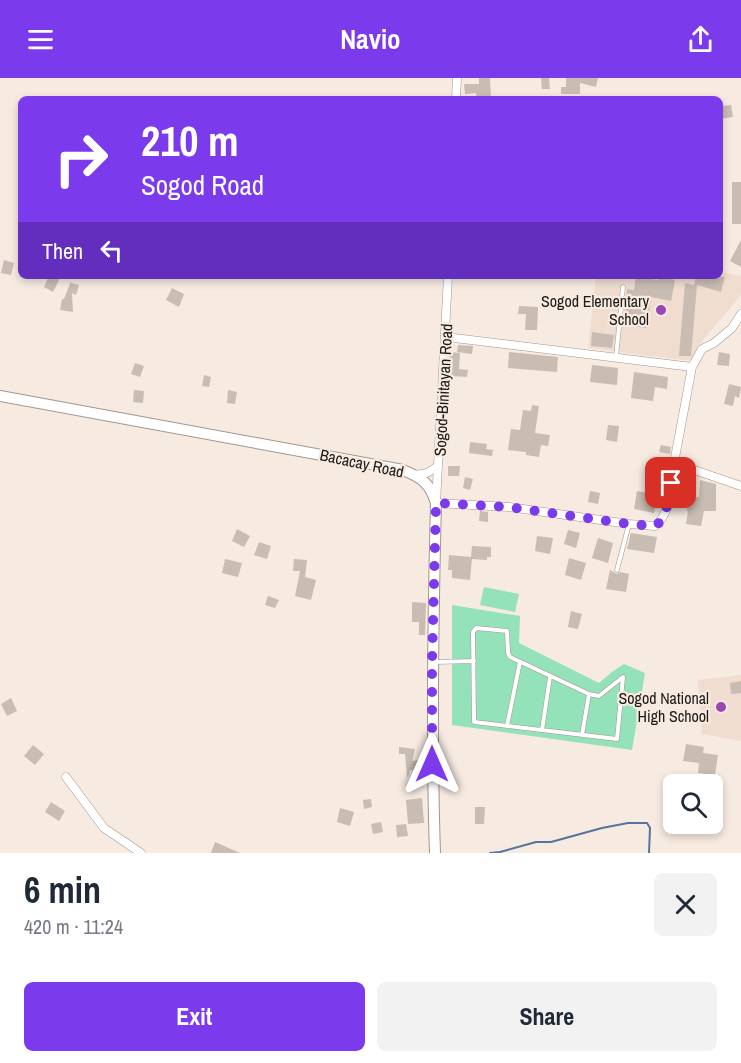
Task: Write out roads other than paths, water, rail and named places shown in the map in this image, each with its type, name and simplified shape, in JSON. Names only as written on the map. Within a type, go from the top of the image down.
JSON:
[{"type":"main road","name":"Bacacay Road","points":[[0,396],[403,470],[424,481],[430,487],[436,503]]},
{"type":"main road","points":[[435,853],[432,663],[436,503]]},
{"type":"street","points":[[456,96],[457,78]]},
{"type":"street","name":"Sogod-Binitayan Road","points":[[436,503],[448,279]]},
{"type":"street","points":[[436,503],[508,507],[655,526],[660,522],[669,502],[692,367],[702,350],[732,328],[741,314]]},
{"type":"street","points":[[446,337],[692,367]]},
{"type":"street","points":[[674,463],[741,486]]},
{"type":"street","points":[[415,475],[427,473],[438,466]]},
{"type":"street","points":[[66,777],[104,828],[141,853]]},
{"type":"lane","points":[[616,358],[623,287]]},
{"type":"lane","points":[[617,570],[629,524]]},
{"type":"lane","points":[[476,628],[507,631],[510,657],[589,694],[599,696],[623,676],[617,739],[474,722],[474,661],[473,632],[476,628]]},
{"type":"lane","points":[[432,663],[474,661]]},
{"type":"lane","points":[[507,726],[520,662]]},
{"type":"lane","points":[[542,730],[550,677]]},
{"type":"lane","points":[[582,735],[589,694]]},
{"type":"waterway","points":[[490,853],[536,842],[551,842],[628,823],[647,823],[650,828],[649,853]]},
{"type":"place","name":"Sogod Elementary School","points":[[661,310]]},
{"type":"place","name":"Sogod National High School","points":[[721,707]]}]
